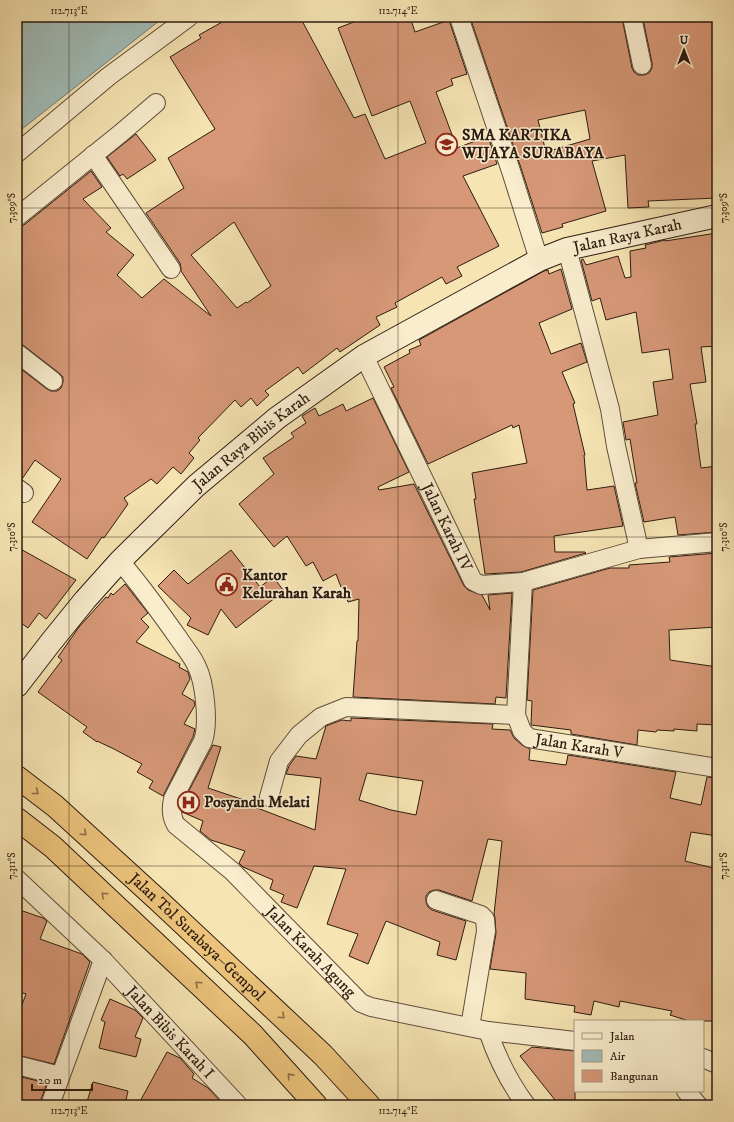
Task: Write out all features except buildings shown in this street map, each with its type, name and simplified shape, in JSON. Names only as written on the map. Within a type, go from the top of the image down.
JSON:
[{"type":"highway","name":"Jalan Tol Surabaya–Gempol","points":[[17,777],[55,806],[160,902],[323,1055],[369,1105]]},
{"type":"highway","name":"Jalan Tol Surabaya–Gempol","points":[[17,819],[53,847],[253,1035],[316,1105]]},
{"type":"main road","name":"Jalan Raya Karah","points":[[539,260],[567,249],[717,216]]},
{"type":"main road","name":"Jalan Raya Bibis Karah","points":[[17,685],[80,606],[120,561],[196,486],[277,418],[364,356],[539,260]]},
{"type":"street","points":[[17,153],[109,76],[189,17]]},
{"type":"street","points":[[459,17],[539,260]]},
{"type":"street","points":[[632,17],[642,64]]},
{"type":"street","points":[[17,216],[156,103]]},
{"type":"street","points":[[93,155],[171,269]]},
{"type":"street","points":[[567,249],[610,410],[616,446],[639,549]]},
{"type":"street","points":[[17,353],[53,381]]},
{"type":"street","name":"Jalan Karah IV","points":[[364,356],[473,581],[481,585],[523,582],[639,549],[717,542]]},
{"type":"street","name":"Jalan Karah Agung","points":[[120,561],[158,608],[193,660],[201,676],[206,717],[206,734],[176,793],[171,809],[172,818],[176,825],[232,871],[359,1002],[371,1007],[488,1031],[574,1041]]},
{"type":"street","name":"Jalan Karah V","points":[[523,582],[516,715],[522,731],[529,738],[717,768]]},
{"type":"street","points":[[269,797],[280,761],[299,735],[321,717],[346,707],[516,715]]},
{"type":"street","name":"Jalan Bibis Karah I","points":[[17,879],[103,960],[238,1105]]},
{"type":"street","points":[[436,900],[481,915],[485,919],[486,931],[470,1027]]},
{"type":"street","points":[[50,1105],[103,960]]},
{"type":"street","points":[[488,1031],[496,1054],[506,1074],[526,1105]]},
{"type":"street","points":[[704,1058],[717,1064]]},
{"type":"street","points":[[17,1065],[60,1076]]},
{"type":"street","points":[[687,1092],[698,1105]]},
{"type":"water","points":[[17,17],[164,17],[17,133]]},
{"type":"place","name":"SMA KARTIKA WIJAYA SURABAYA","points":[[446,144]]},
{"type":"place","name":"Kantor Kelurahan Karah","points":[[226,584]]},
{"type":"place","name":"Posyandu Melati","points":[[188,802]]}]
